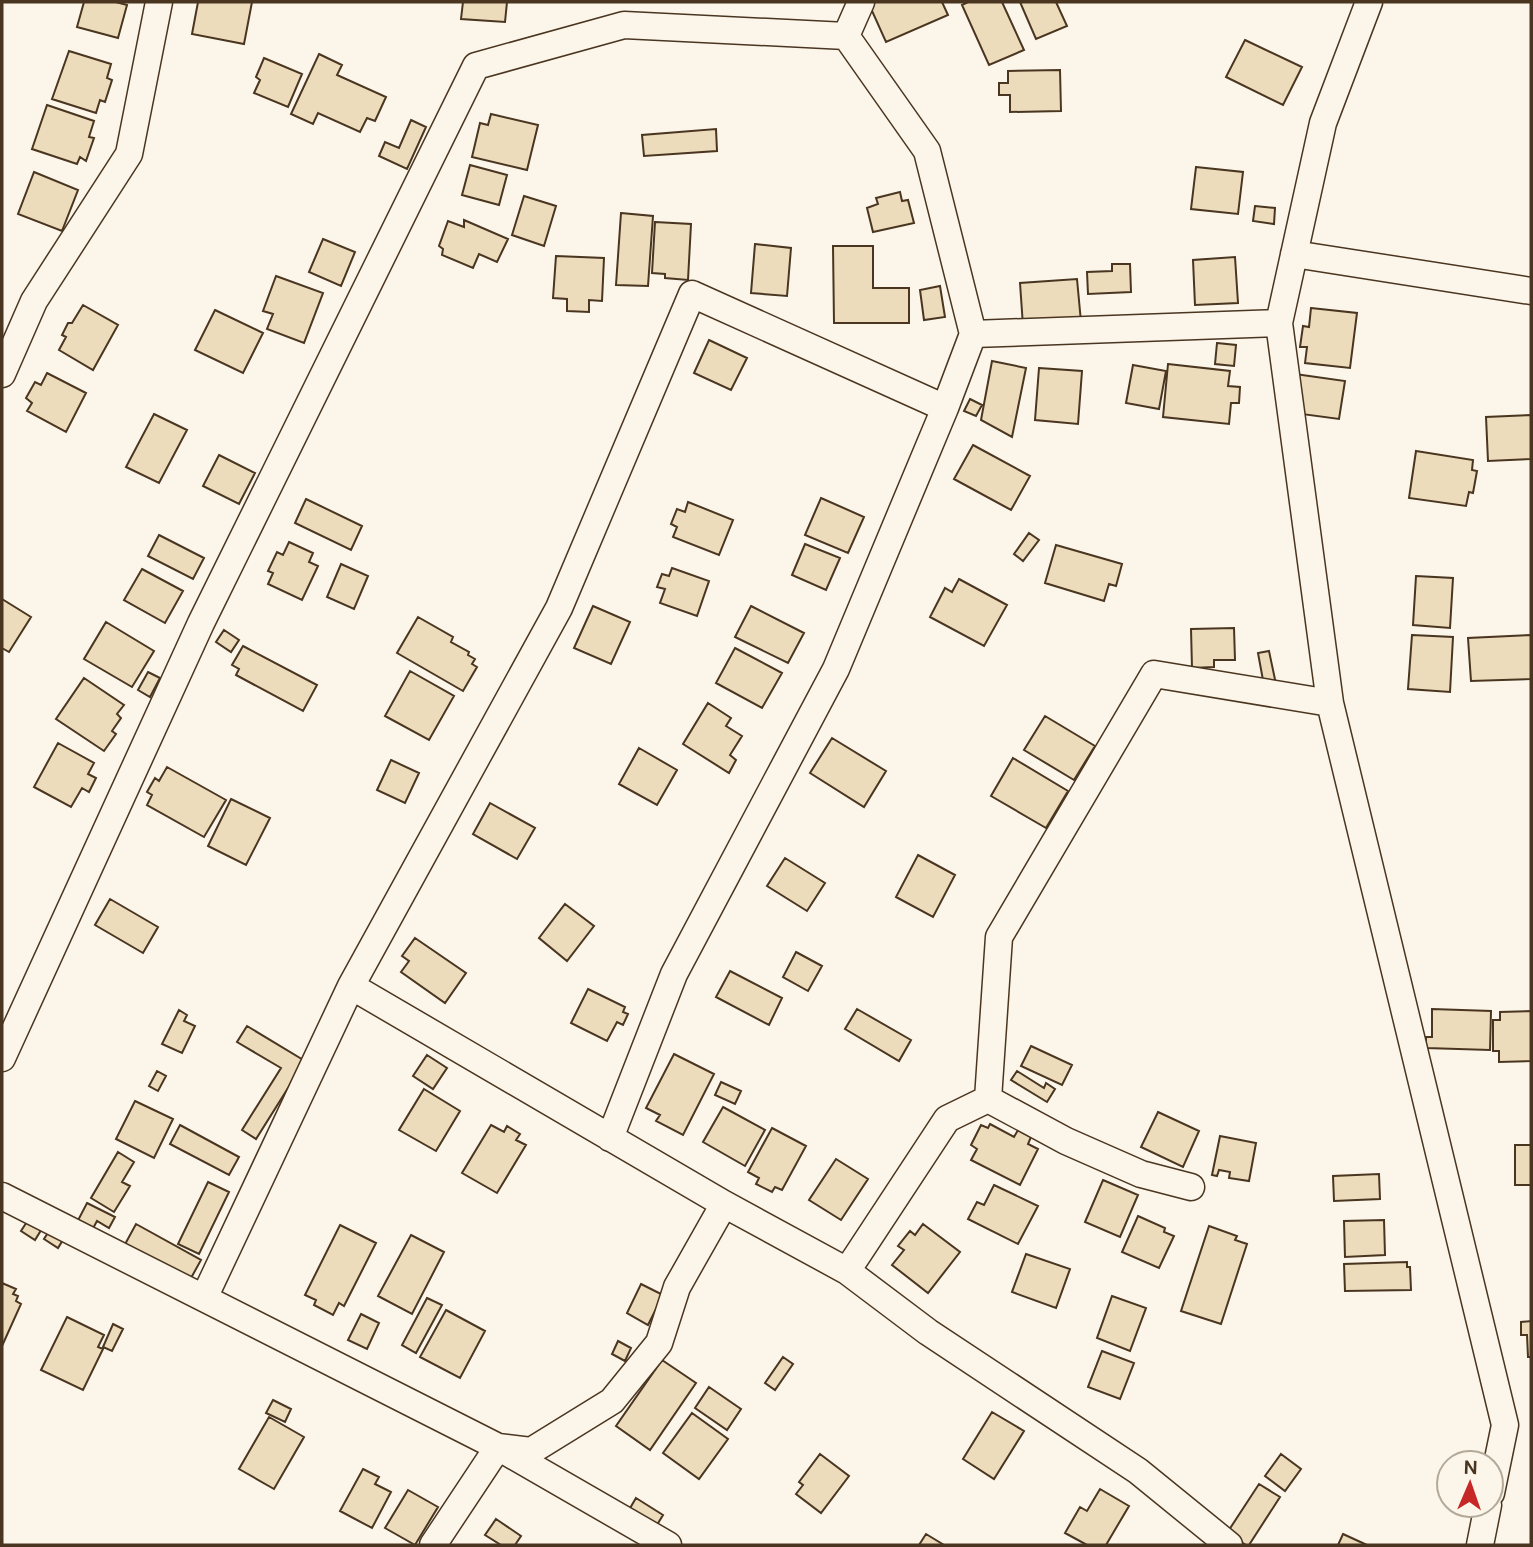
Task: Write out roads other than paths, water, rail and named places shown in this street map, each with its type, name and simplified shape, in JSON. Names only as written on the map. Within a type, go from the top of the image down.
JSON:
[{"type":"street","points":[[2,374],[34,301],[129,154],[159,2]]},
{"type":"street","points":[[846,36],[861,2]]},
{"type":"street","points":[[1369,2],[1323,123],[1279,323],[1330,703],[1505,1425],[1500,1449]]},
{"type":"street","points":[[2,1058],[201,623],[476,66],[624,25],[846,36]]},
{"type":"street","points":[[610,1138],[674,974],[836,669],[974,334],[927,150],[846,36]]},
{"type":"street","points":[[1294,254],[1531,291]]},
{"type":"street","points":[[204,1298],[351,986],[559,608],[692,294],[945,408]]},
{"type":"street","points":[[974,334],[1279,323]]},
{"type":"street","points":[[988,1099],[999,937],[1154,674],[1330,703]]},
{"type":"street","points":[[351,986],[724,1205],[847,1271],[928,1332],[1138,1471],[1229,1545]]},
{"type":"street","points":[[988,1099],[1066,1141],[1140,1174],[1191,1188]]},
{"type":"street","points":[[847,1271],[947,1119],[988,1099]]},
{"type":"street","points":[[2,1196],[498,1447],[668,1545]]},
{"type":"street","points":[[498,1447],[531,1451],[612,1401],[659,1343],[677,1287],[724,1205]]},
{"type":"street","points":[[433,1545],[498,1447]]},
{"type":"street","points":[[1480,1545],[1485,1519]]}]
